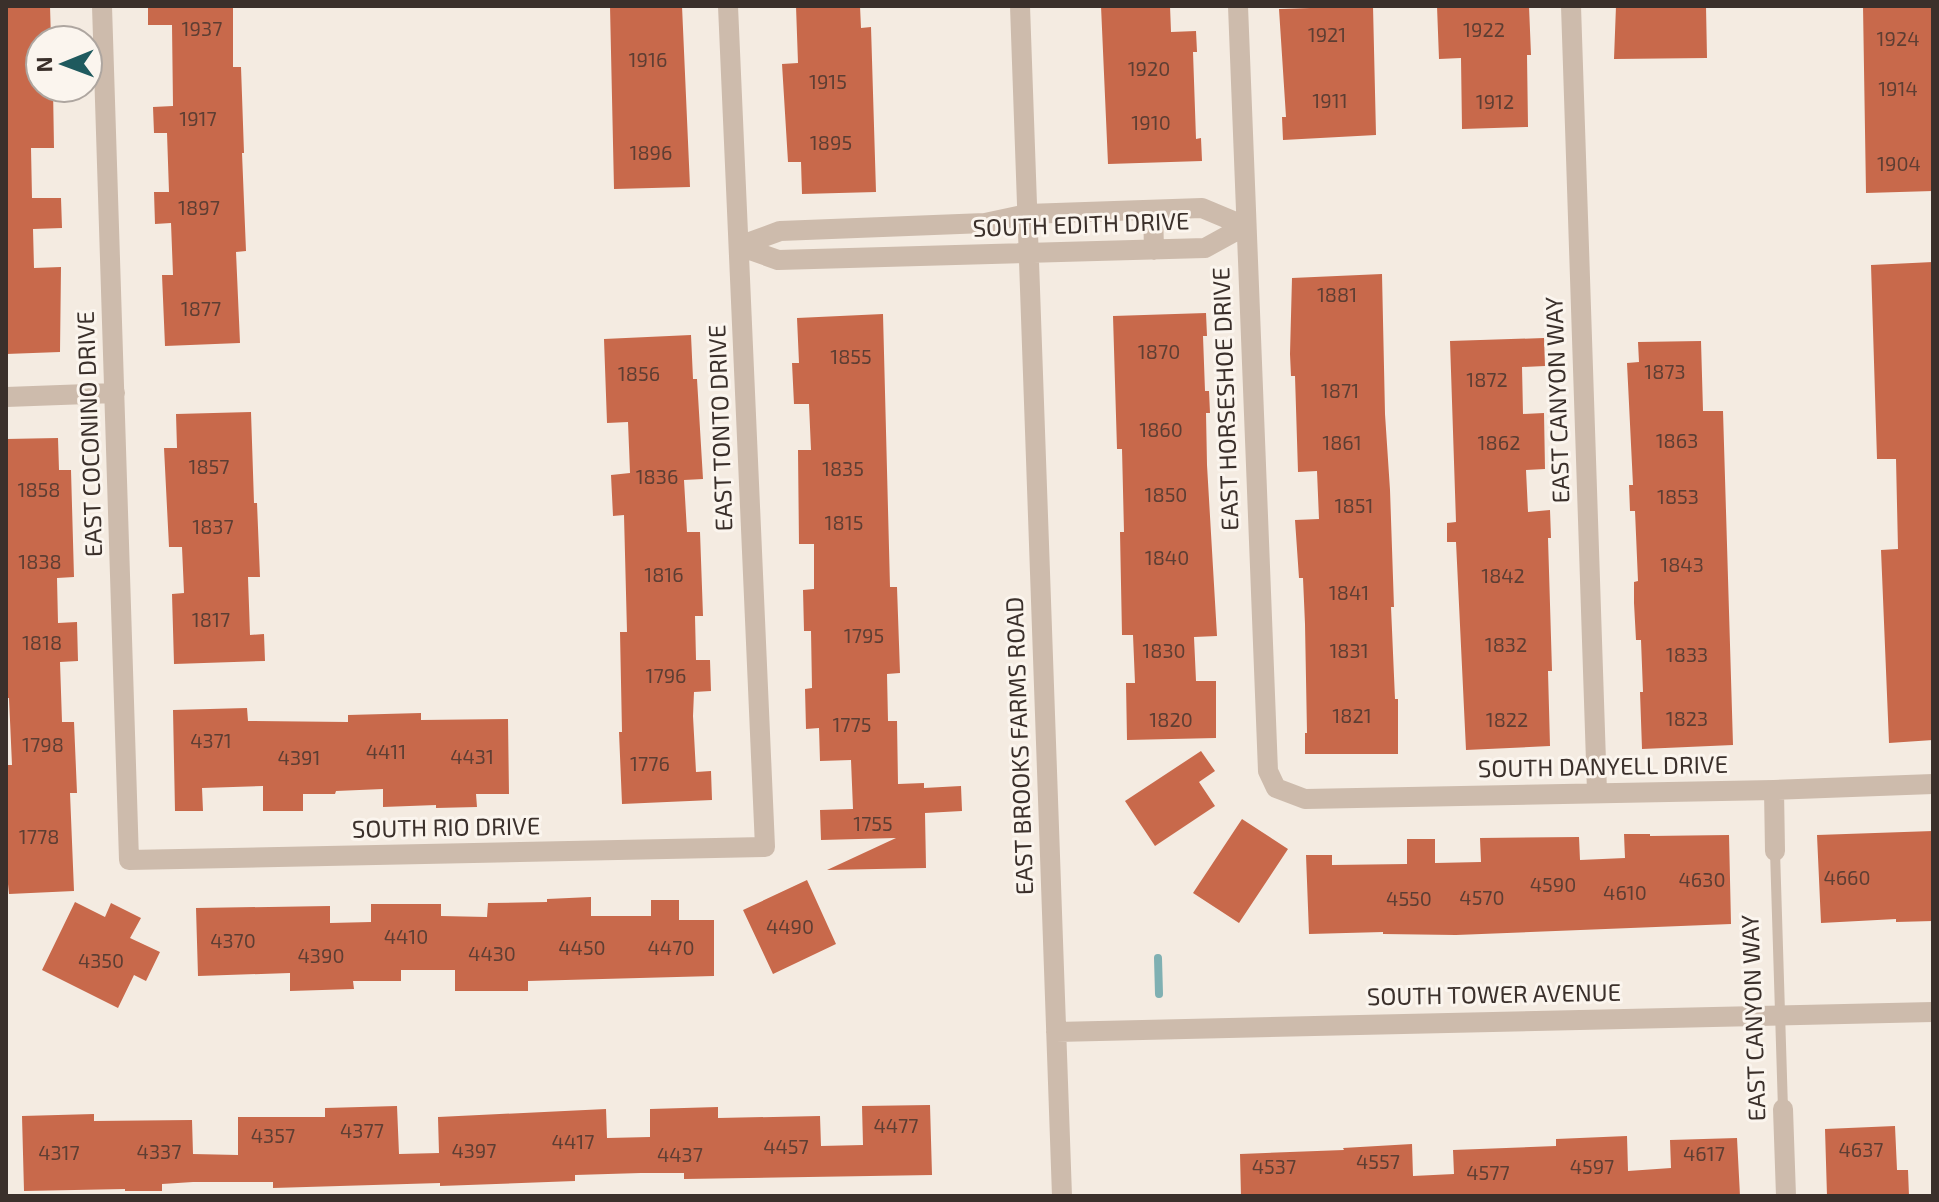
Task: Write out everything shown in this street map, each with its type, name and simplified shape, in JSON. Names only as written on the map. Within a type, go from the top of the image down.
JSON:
[{"type":"street","name":"EAST COCONINO DRIVE","points":[[102,6],[129,860]]},
{"type":"street","name":"EAST TONTO DRIVE","points":[[728,6],[765,847]]},
{"type":"street","name":"EAST BROOKS FARMS ROAD","points":[[1020,6],[1062,1196]]},
{"type":"street","name":"EAST HORSESHOE DRIVE","points":[[1238,6],[1268,771],[1276,788]]},
{"type":"street","name":"EAST CANYON WAY","points":[[1571,6],[1597,792]]},
{"type":"street","name":"SOUTH EDITH DRIVE","points":[[739,246],[780,231],[985,223],[1027,214],[1202,208],[1245,226]]},
{"type":"street","points":[[1153,210],[1154,250]]},
{"type":"street","points":[[879,226],[880,258]]},
{"type":"street","name":"SOUTH EDITH DRIVE","points":[[739,246],[778,260],[1205,248],[1245,226]]},
{"type":"street","points":[[6,397],[115,393]]},
{"type":"street","name":"SOUTH DANYELL DRIVE","points":[[1276,788],[1305,799],[1933,784]]},
{"type":"street","name":"EAST CANYON WAY","points":[[1774,790],[1775,851]]},
{"type":"street","name":"SOUTH RIO DRIVE","points":[[129,860],[765,847]]},
{"type":"street","name":"SOUTH TOWER AVENUE","points":[[1056,1032],[1933,1012]]},
{"type":"street","name":"EAST CANYON WAY","points":[[1783,1109],[1786,1196]]},
{"type":"lane","name":"EAST CANYON WAY","points":[[1775,851],[1783,1109]]},
{"type":"building","points":[[6,6],[50,6],[51,24],[24,24],[24,104],[53,104],[54,148],[31,148],[32,198],[61,198],[62,228],[33,229],[34,268],[61,267],[60,352],[6,354]]},
{"type":"building","points":[[148,6],[233,6],[233,67],[241,67],[244,153],[246,251],[236,252],[240,343],[165,346],[162,275],[173,275],[171,223],[155,224],[154,192],[169,192],[167,133],[154,133],[153,107],[173,106],[172,25],[148,25]]},
{"type":"building","points":[[610,6],[682,6],[690,187],[614,189]]},
{"type":"building","points":[[796,6],[860,6],[861,28],[871,27],[876,192],[802,194],[801,162],[788,162],[782,64],[798,63]]},
{"type":"building","points":[[1101,6],[1170,6],[1171,32],[1196,31],[1197,52],[1193,52],[1196,139],[1201,138],[1202,161],[1108,164]]},
{"type":"building","points":[[1373,6],[1376,135],[1283,140],[1282,117],[1286,117],[1279,9]]},
{"type":"building","points":[[1437,6],[1529,6],[1531,55],[1527,55],[1528,127],[1462,129],[1461,58],[1439,59]]},
{"type":"building","points":[[1616,6],[1706,6],[1707,58],[1614,59]]},
{"type":"building","points":[[1863,6],[1932,6],[1933,191],[1866,193]]},
{"type":"building","points":[[1933,262],[1933,740],[1889,743],[1881,550],[1898,549],[1896,459],[1877,459],[1871,265]]},
{"type":"building","points":[[1382,274],[1398,754],[1305,754],[1305,624],[1303,578],[1299,578],[1295,520],[1319,519],[1317,471],[1298,472],[1295,376],[1291,376],[1290,354],[1292,278]]},
{"type":"building","points":[[1206,313],[1207,336],[1203,336],[1205,391],[1209,391],[1210,413],[1206,413],[1207,465],[1217,636],[1194,637],[1196,681],[1216,681],[1216,738],[1127,740],[1126,683],[1135,683],[1133,635],[1122,635],[1122,449],[1117,449],[1113,316]]},
{"type":"building","points":[[883,314],[890,587],[897,587],[900,673],[887,674],[888,721],[897,721],[898,784],[924,783],[924,788],[961,786],[962,811],[925,813],[926,868],[827,870],[896,838],[821,840],[820,810],[853,809],[851,760],[820,761],[819,728],[806,729],[805,689],[812,688],[811,631],[804,631],[803,590],[814,589],[814,544],[799,544],[798,450],[811,450],[809,404],[794,404],[792,363],[799,363],[797,318]]},
{"type":"building","points":[[691,335],[703,479],[684,480],[687,532],[700,532],[703,616],[695,616],[696,660],[710,660],[711,691],[694,692],[693,716],[696,772],[711,771],[712,800],[622,804],[620,632],[627,632],[624,515],[613,516],[611,475],[630,473],[628,422],[607,423],[604,339]]},
{"type":"building","points":[[1544,338],[1545,366],[1522,367],[1523,414],[1544,413],[1545,469],[1526,470],[1528,512],[1550,510],[1550,746],[1466,750],[1456,542],[1447,542],[1447,523],[1456,522],[1450,341]]},
{"type":"building","points":[[1701,341],[1703,411],[1723,411],[1733,745],[1642,749],[1641,640],[1636,640],[1634,603],[1634,582],[1638,581],[1635,511],[1630,511],[1629,485],[1633,485],[1627,363],[1639,362],[1638,342]]},
{"type":"building","points":[[251,412],[260,577],[248,577],[250,635],[264,634],[265,661],[174,664],[172,594],[184,593],[182,547],[169,547],[164,448],[177,448],[176,414]]},
{"type":"building","points":[[58,438],[59,470],[71,470],[74,577],[57,578],[58,623],[77,622],[78,661],[60,662],[62,722],[74,722],[77,793],[70,793],[74,891],[9,894],[6,765],[12,765],[9,698],[6,698],[6,439]]},
{"type":"building","points":[[247,708],[248,721],[348,722],[348,715],[421,713],[421,720],[508,719],[509,794],[476,794],[477,807],[436,808],[436,805],[383,807],[383,789],[336,791],[335,794],[303,794],[303,811],[263,811],[263,786],[202,788],[203,811],[175,811],[173,710]]},
{"type":"building","points":[[1201,751],[1215,771],[1199,782],[1215,806],[1155,846],[1125,801]]},
{"type":"building","points":[[1242,819],[1288,849],[1239,923],[1193,893]]},
{"type":"building","points":[[1933,831],[1933,921],[1896,922],[1896,919],[1821,923],[1817,835]]},
{"type":"building","points":[[1624,834],[1729,835],[1731,924],[1456,935],[1383,932],[1309,934],[1306,855],[1332,855],[1332,865],[1407,864],[1407,839],[1435,839],[1435,863],[1481,862],[1480,838],[1579,837],[1580,860],[1625,858]]},
{"type":"building","points":[[807,880],[836,944],[773,974],[743,910]]},
{"type":"building","points":[[591,897],[591,916],[651,916],[651,900],[679,900],[679,920],[714,920],[714,976],[528,981],[528,991],[455,991],[455,970],[401,970],[401,981],[353,981],[354,989],[290,991],[290,973],[198,976],[196,908],[330,906],[330,923],[371,922],[371,904],[441,904],[441,916],[487,917],[488,903],[547,902],[547,899]]},
{"type":"building","points":[[75,902],[105,917],[111,903],[141,918],[130,938],[160,952],[146,981],[134,975],[118,1008],[42,970]]},
{"type":"building","points":[[930,1105],[932,1175],[684,1179],[684,1173],[641,1173],[575,1175],[575,1181],[440,1186],[440,1183],[273,1188],[273,1182],[193,1182],[162,1184],[162,1191],[24,1191],[22,1116],[94,1114],[94,1121],[192,1120],[193,1154],[238,1155],[238,1117],[325,1117],[325,1108],[397,1106],[399,1154],[439,1153],[438,1117],[606,1109],[607,1138],[650,1137],[650,1109],[718,1107],[718,1118],[820,1116],[821,1146],[863,1145],[862,1106]]},
{"type":"building","points":[[1895,1126],[1897,1170],[1908,1170],[1909,1196],[1827,1196],[1825,1129]]},
{"type":"building","points":[[1627,1136],[1628,1171],[1671,1168],[1670,1140],[1737,1138],[1740,1196],[1241,1196],[1240,1154],[1412,1144],[1413,1176],[1454,1174],[1453,1150],[1556,1146],[1556,1139]]},
{"type":"waterway","points":[[1158,958],[1159,994]]}]
